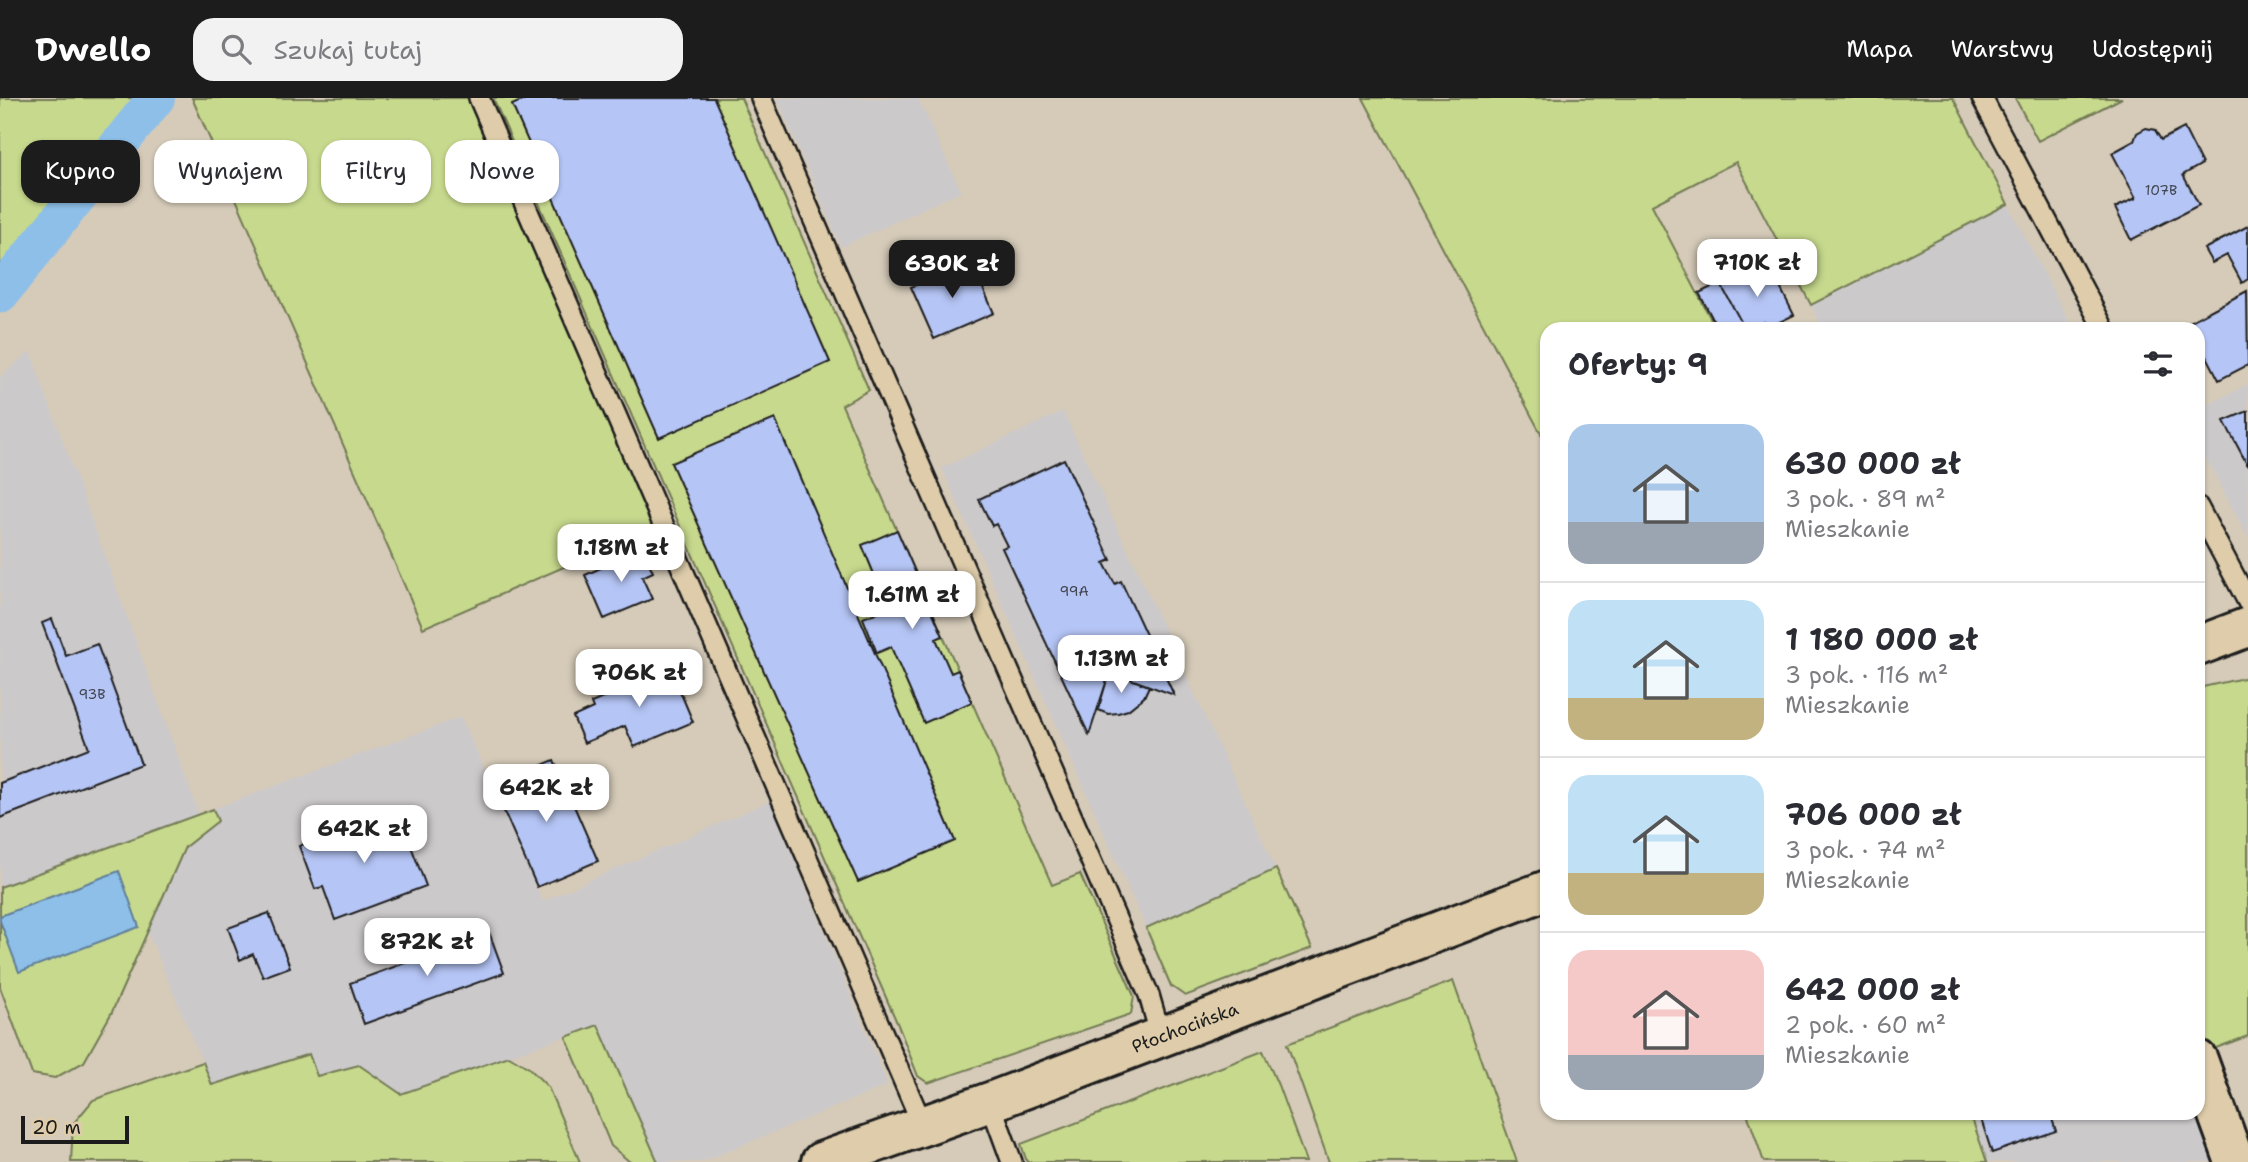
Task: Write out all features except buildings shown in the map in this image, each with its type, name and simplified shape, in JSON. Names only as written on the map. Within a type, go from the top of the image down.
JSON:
[{"type":"main road","points":[[2205,643],[2248,627]]},
{"type":"main road","name":"Płochocińska","points":[[821,1162],[990,1102],[1540,893]]},
{"type":"main road","points":[[2205,1079],[2235,1162]]},
{"type":"lane","points":[[479,98],[923,1126]]},
{"type":"lane","points":[[761,98],[1143,982],[1161,1037]]},
{"type":"lane","points":[[1982,98],[2100,322]]},
{"type":"lane","points":[[2205,520],[2248,602]]},
{"type":"lane","points":[[990,1102],[1012,1162]]},
{"type":"shaded area","points":[[777,98],[918,98],[961,191],[841,247]]},
{"type":"shaded area","points":[[2008,204],[2069,322],[1820,322],[1811,305]]},
{"type":"shaded area","points":[[30,351],[199,814],[0,887],[0,377]]},
{"type":"shaded area","points":[[2248,384],[2248,538],[2205,456],[2205,406]]},
{"type":"shaded area","points":[[1063,411],[1276,869],[1146,928],[942,468]]},
{"type":"shaded area","points":[[461,717],[543,901],[770,801],[888,1085],[702,1162],[658,1162],[598,1025],[401,1094],[359,1065],[316,1076],[308,1054],[212,1085],[147,930],[185,847],[218,821],[213,809]]},
{"type":"shaded area","points":[[1972,1120],[2201,1120],[2217,1162],[1987,1162]]},
{"type":"green space","points":[[0,98],[151,98],[116,140],[21,140],[21,203],[64,203],[0,281]]},
{"type":"green space","points":[[192,98],[468,98],[486,140],[445,140],[445,203],[513,203],[654,528],[423,628],[238,203],[307,203],[307,140],[210,140]]},
{"type":"green space","points":[[493,98],[741,98],[869,390],[842,405],[1052,885],[1080,874],[1134,996],[1131,1014],[928,1083],[918,1076],[539,203],[559,203],[559,140],[511,140]]},
{"type":"green space","points":[[1363,98],[1953,98],[2008,204],[1811,305],[1736,162],[1652,205],[1712,322],[1540,322],[1540,432]]},
{"type":"green space","points":[[2015,98],[2122,98],[2038,141]]},
{"type":"green space","points":[[2248,677],[2248,1036],[2208,1051],[2205,1042],[2205,686]]},
{"type":"green space","points":[[213,809],[218,821],[185,847],[112,1012],[84,1062],[55,1078],[32,1074],[0,987],[0,887]]},
{"type":"green space","points":[[1276,869],[1312,948],[1185,996],[1171,986],[1146,928]]},
{"type":"green space","points":[[1453,981],[1517,1162],[1329,1162],[1287,1044]]},
{"type":"green space","points":[[598,1025],[658,1162],[630,1162],[611,1146],[566,1037]]},
{"type":"green space","points":[[1263,1051],[1306,1162],[1027,1162],[1021,1144]]},
{"type":"green space","points":[[309,1054],[317,1076],[359,1065],[401,1094],[509,1056],[529,1068],[548,1087],[580,1162],[71,1162],[73,1124],[93,1100],[203,1062],[212,1085]]},
{"type":"green space","points":[[1749,1120],[1972,1120],[1987,1162],[1764,1162]]},
{"type":"water","points":[[119,871],[139,927],[19,972],[0,916]]},
{"type":"waterway","points":[[0,294],[156,98]]}]
